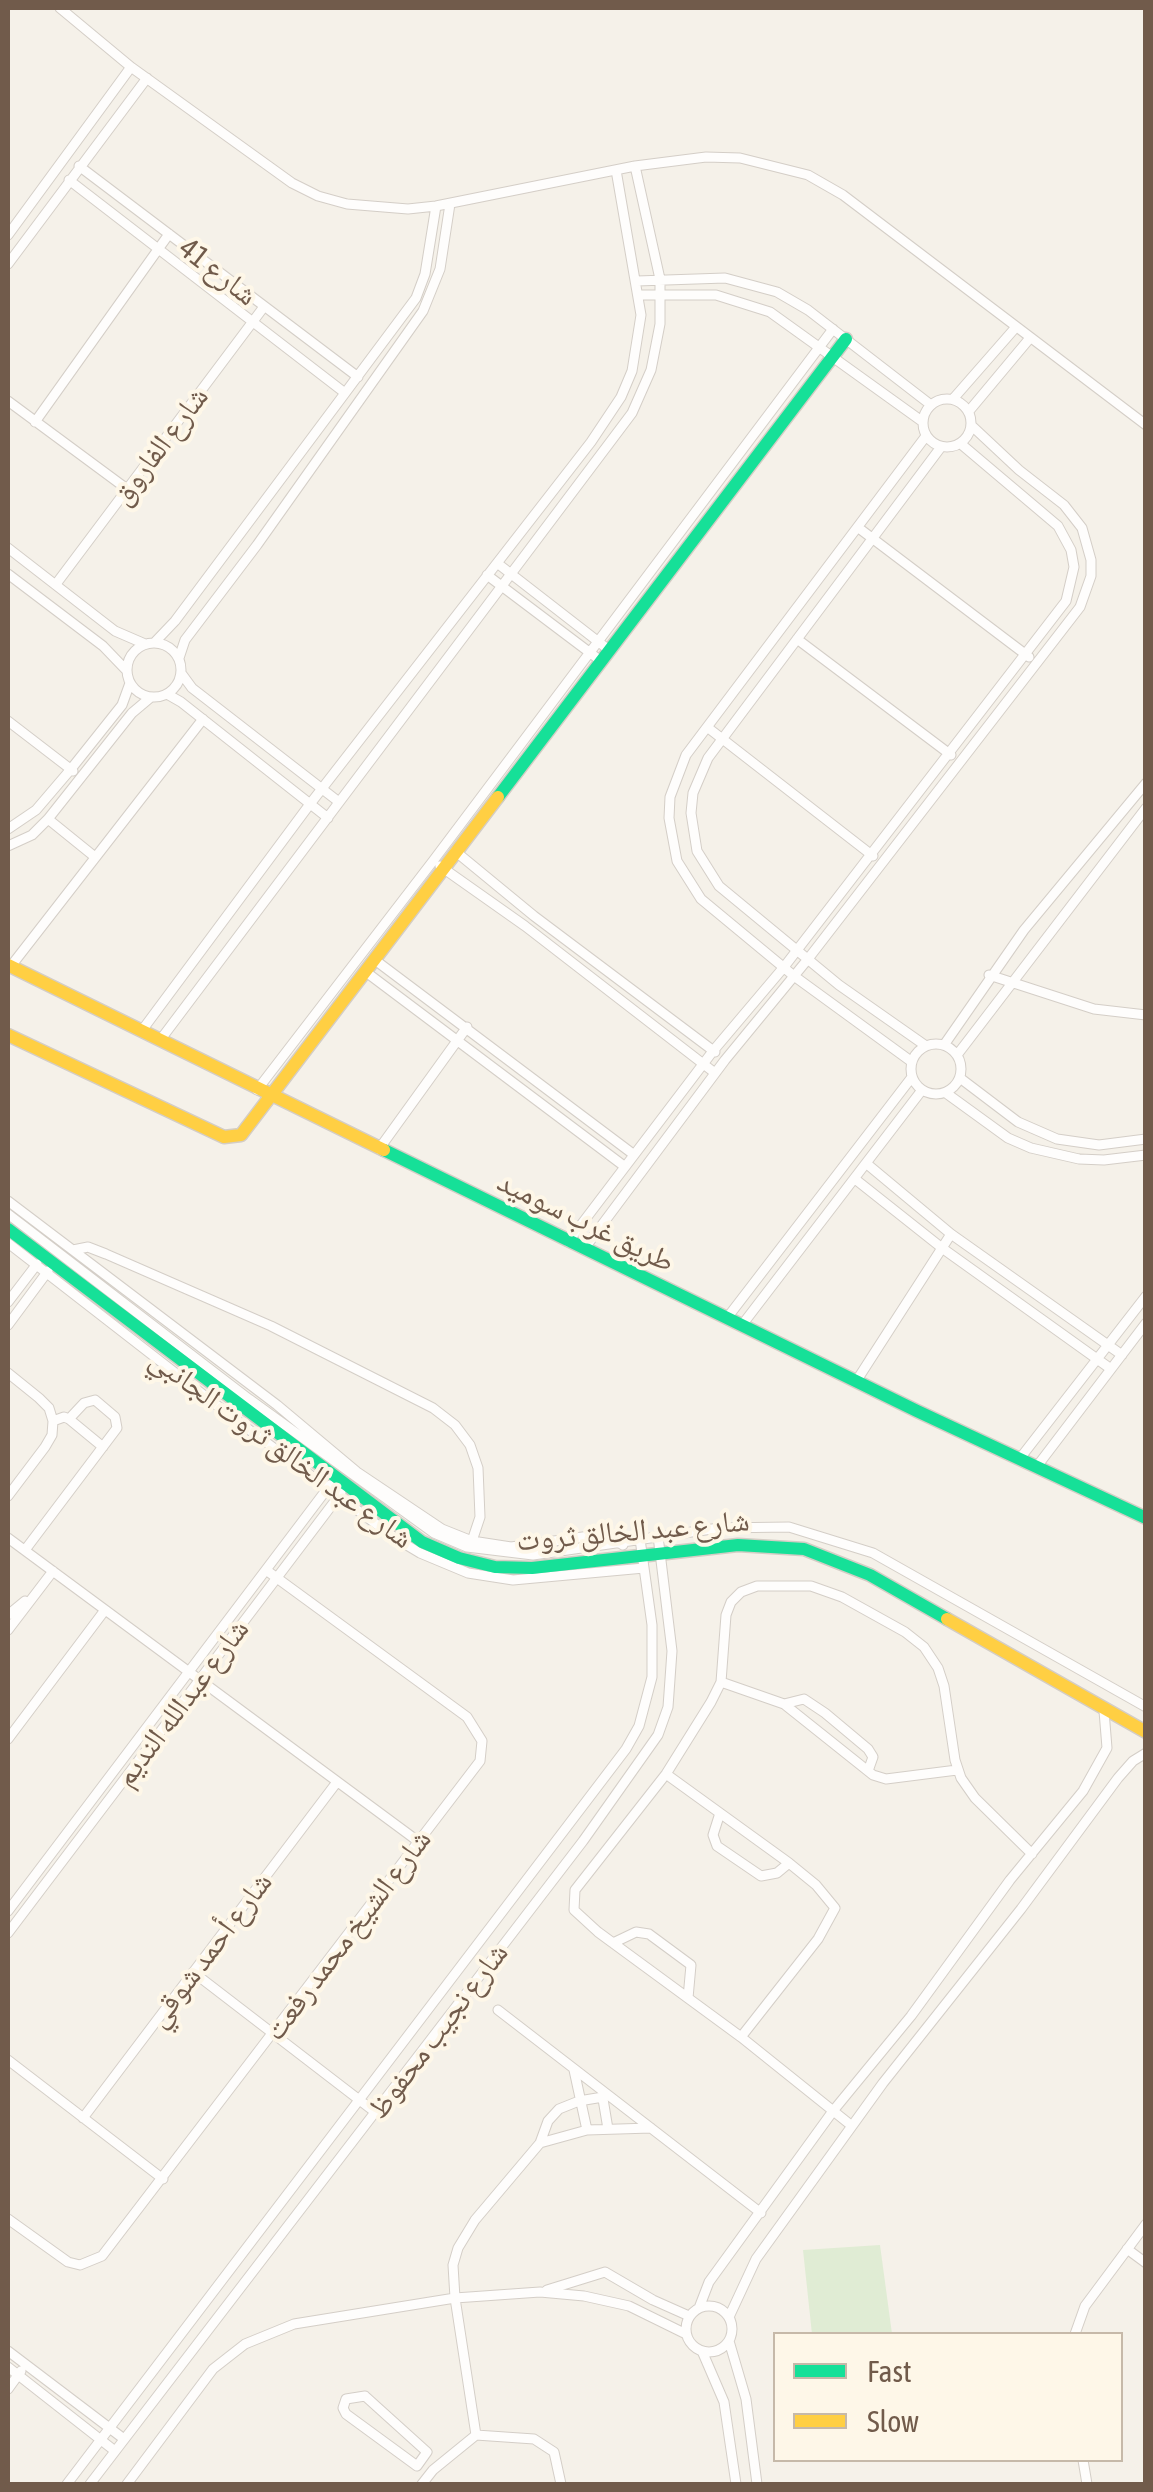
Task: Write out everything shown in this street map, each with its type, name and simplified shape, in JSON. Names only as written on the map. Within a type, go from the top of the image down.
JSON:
[{"type":"street","points":[[60,8],[131,68],[292,184],[318,196],[377,208],[436,206],[636,166],[706,158],[740,158],[808,175],[843,195],[1146,425]]},
{"type":"street","points":[[8,235],[131,68]]},
{"type":"street","points":[[8,264],[147,78]]},
{"type":"street","points":[[60,165],[74,173]]},
{"type":"street","points":[[161,1039],[618,433],[643,392],[657,347],[660,279],[636,166]]},
{"type":"street","points":[[143,1030],[322,788],[591,442],[621,396],[638,343],[639,295],[616,170]]},
{"type":"street","name":"شارع 41","points":[[74,173],[169,234],[352,385]]},
{"type":"street","name":"شارع 41","points":[[74,173],[158,249],[252,322],[352,385]]},
{"type":"street","points":[[8,846],[32,835],[48,819],[132,713],[151,697],[166,694],[176,686],[185,640],[366,394],[430,298],[440,269],[450,204]]},
{"type":"street","points":[[127,671],[132,655],[175,621],[409,309],[422,286],[436,206]]},
{"type":"street","points":[[35,422],[169,234]]},
{"type":"street","points":[[637,281],[725,278],[760,286],[793,300],[931,405]]},
{"type":"street","points":[[639,295],[716,295],[753,305],[786,321],[923,422]]},
{"type":"street","name":"شارع الفاروق","points":[[56,584],[263,308]]},
{"type":"street","points":[[961,444],[941,447],[926,436],[923,422],[931,405],[953,399],[1016,327]]},
{"type":"street","points":[[452,849],[588,650],[833,329]]},
{"type":"street","points":[[969,411],[1030,338]]},
{"type":"street","points":[[257,1090],[605,655],[846,339]]},
{"type":"street","points":[[352,385],[366,394]]},
{"type":"street","points":[[584,1249],[725,1060],[1038,664],[1087,592],[1091,576],[1082,528],[1064,505],[972,426],[969,411],[953,399]]},
{"type":"street","points":[[8,402],[127,490]]},
{"type":"street","points":[[961,444],[972,426]]},
{"type":"street","points":[[912,1062],[794,976],[701,899],[687,881],[671,840],[670,796],[686,755],[926,436]]},
{"type":"street","points":[[568,1242],[1066,602],[1072,585],[1071,550],[1058,526],[961,444]]},
{"type":"street","points":[[912,1077],[922,1090],[932,1094],[946,1092],[960,1078],[961,1066],[957,1055],[944,1045],[926,1046],[839,986],[736,900],[706,868],[692,832],[693,793],[708,758],[722,738],[941,447]]},
{"type":"street","points":[[860,528],[1038,664]]},
{"type":"street","points":[[8,548],[115,631],[169,647],[179,658]]},
{"type":"street","points":[[496,563],[597,640],[605,655]]},
{"type":"street","points":[[8,574],[102,646],[127,671],[138,692],[151,697]]},
{"type":"street","points":[[488,575],[588,650],[605,655]]},
{"type":"street","points":[[798,640],[961,763]]},
{"type":"street","points":[[755,664],[770,676]]},
{"type":"street","points":[[181,673],[192,688],[339,802]]},
{"type":"street","points":[[8,829],[36,810],[71,770],[115,716],[130,682]]},
{"type":"street","points":[[166,694],[328,818]]},
{"type":"street","points":[[9,966],[203,719]]},
{"type":"street","points":[[8,721],[82,777]]},
{"type":"street","points":[[707,727],[883,864]]},
{"type":"street","points":[[944,1045],[990,975],[1146,783]]},
{"type":"street","points":[[957,1055],[1146,808]]},
{"type":"street","points":[[48,819],[95,857]]},
{"type":"street","points":[[452,849],[725,1060]]},
{"type":"street","points":[[8,1035],[228,1138],[245,1132],[375,960],[439,866]]},
{"type":"street","points":[[439,866],[526,926],[715,1073]]},
{"type":"street","points":[[687,881],[706,868]]},
{"type":"street","points":[[723,917],[736,900]]},
{"type":"street","points":[[375,960],[633,1154]]},
{"type":"street","name":"طريق غرب سوميد","points":[[9,966],[916,1411],[1146,1518]]},
{"type":"street","points":[[366,972],[624,1166]]},
{"type":"street","points":[[990,975],[1094,1010],[1146,1014]]},
{"type":"street","points":[[420,1013],[430,1001]]},
{"type":"street","points":[[379,1150],[467,1027]]},
{"type":"street","points":[[727,1318],[912,1077],[912,1062],[926,1046]]},
{"type":"street","points":[[960,1078],[1018,1122],[1057,1139],[1099,1145],[1146,1138]]},
{"type":"street","points":[[526,1094],[535,1082]]},
{"type":"street","points":[[742,1325],[922,1090]]},
{"type":"street","points":[[946,1092],[1008,1138],[1031,1148],[1079,1159],[1146,1155]]},
{"type":"street","points":[[562,1122],[570,1109]]},
{"type":"street","points":[[867,1164],[952,1234],[1122,1354]]},
{"type":"street","points":[[856,1180],[942,1248],[1111,1369]]},
{"type":"street","points":[[8,1201],[54,1255],[277,1405],[344,1479],[472,1541],[511,1547],[604,1534],[623,1545]]},
{"type":"street","name":"شارع عبد الخالق ثروت","points":[[8,1214],[54,1255],[422,1542],[459,1558],[495,1567],[643,1562],[660,1553],[738,1545],[777,1546],[832,1557],[1146,1732]]},
{"type":"street","name":"شارع عبد الخالق ثروت","points":[[8,1229],[54,1255]]},
{"type":"street","points":[[857,1380],[952,1234]]},
{"type":"street","points":[[8,1243],[54,1255],[88,1248],[271,1326],[433,1408],[470,1444],[478,1468],[480,1516],[472,1541]]},
{"type":"street","points":[[8,1302],[54,1255]]},
{"type":"street","points":[[8,1325],[54,1255]]},
{"type":"street","points":[[1005,1293],[1015,1279]]},
{"type":"street","points":[[1021,1457],[1146,1296]]},
{"type":"street","points":[[1038,1466],[1146,1324]]},
{"type":"street","points":[[8,1373],[49,1408],[53,1421],[46,1447],[8,1496]]},
{"type":"street","points":[[25,1550],[117,1428],[115,1416],[95,1400],[89,1400],[70,1419]]},
{"type":"street","points":[[53,1421],[70,1419],[103,1446]]},
{"type":"street","name":"شارع عبد الخالق ثروت","points":[[344,1479],[434,1533],[467,1547],[534,1555],[749,1527],[790,1527],[824,1535],[873,1554],[1146,1707]]},
{"type":"street","name":"شارع عبدالله النديم","points":[[8,1911],[266,1570],[344,1479]]},
{"type":"street","name":"شارع عبدالله النديم","points":[[8,1934],[277,1578],[344,1479]]},
{"type":"street","name":"شارع نجيب محفوظ","points":[[90,2484],[583,1840],[658,1735],[668,1708],[672,1679],[670,1623],[658,1536]]},
{"type":"street","points":[[8,1538],[419,1842]]},
{"type":"street","name":"شارع نجيب محفوظ","points":[[67,2484],[626,1749],[639,1726],[652,1677],[654,1651],[640,1539]]},
{"type":"street","points":[[8,1630],[53,1570]]},
{"type":"street","name":"شارع الشيخ محمد رفعت","points":[[8,2218],[68,2262],[92,2262],[102,2256],[480,1761],[482,1740],[459,1710],[266,1570]]},
{"type":"street","points":[[852,2126],[576,1915],[574,1890],[666,1774],[721,1682],[726,1614],[741,1592],[773,1584],[804,1585],[842,1597],[905,1632],[931,1654],[944,1686],[957,1770],[974,1798],[1032,1854]]},
{"type":"street","points":[[8,1615],[36,1593]]},
{"type":"street","points":[[8,1739],[106,1610]]},
{"type":"street","points":[[721,1682],[784,1704],[868,1771],[886,1779],[957,1770]]},
{"type":"street","points":[[784,1704],[804,1700],[824,1713],[868,1749],[872,1757],[868,1771]]},
{"type":"street","points":[[686,2334],[690,2316],[699,2308],[709,2282],[834,2110],[1083,1791],[1107,1748],[1104,1711]]},
{"type":"street","points":[[128,2484],[214,2369],[245,2344],[294,2324],[455,2298],[540,2292],[594,2298],[648,2314],[686,2334],[694,2347],[714,2352],[729,2341],[729,2317],[756,2258],[1099,1802],[1133,1761],[1146,1753]]},
{"type":"street","points":[[666,1774],[788,1863],[827,1896],[834,1912],[740,2037]]},
{"type":"street","name":"شارع أحمد شوقي","points":[[83,2118],[337,1782]]},
{"type":"street","points":[[1083,1791],[1099,1802]]},
{"type":"street","points":[[720,1813],[712,1835],[717,1846],[762,1876],[777,1873],[788,1863]]},
{"type":"street","points":[[613,1944],[636,1932],[649,1934],[691,1965],[688,1998]]},
{"type":"street","points":[[193,1972],[375,2112]]},
{"type":"street","points":[[498,2010],[606,2098],[760,2213]]},
{"type":"street","points":[[910,2016],[926,2032]]},
{"type":"street","points":[[8,2060],[162,2179]]},
{"type":"street","points":[[574,2069],[588,2130]]},
{"type":"street","points":[[476,2436],[455,2298],[458,2248],[475,2220],[540,2143],[554,2114],[579,2100],[606,2098]]},
{"type":"street","points":[[606,2098],[608,2129]]},
{"type":"street","points":[[540,2143],[588,2130],[650,2128]]},
{"type":"street","points":[[1076,2332],[1085,2306],[1146,2224]]},
{"type":"street","points":[[1127,2249],[1146,2263]]},
{"type":"street","points":[[540,2292],[605,2272],[690,2316]]},
{"type":"street","points":[[648,2314],[653,2300]]},
{"type":"street","points":[[699,2308],[716,2306],[729,2317]]},
{"type":"street","points":[[729,2341],[746,2399],[757,2484]]},
{"type":"street","points":[[8,2351],[124,2440]]},
{"type":"street","points":[[702,2351],[724,2402],[736,2484]]},
{"type":"street","points":[[8,2389],[26,2365]]},
{"type":"street","points":[[8,2367],[115,2451]]},
{"type":"street","points":[[365,2396],[427,2451],[422,2461],[414,2467],[346,2414],[346,2399],[365,2396]]},
{"type":"street","points":[[422,2484],[433,2470],[476,2436],[534,2439],[556,2456],[561,2484]]},
{"type":"street","points":[[422,2461],[433,2470]]},
{"type":"green space","points":[[880,2245],[892,2332],[812,2332],[803,2250]]},
{"type":"traffic: fast","points":[[498,797],[846,339]]},
{"type":"traffic: fast","points":[[384,1150],[917,1411],[1146,1518]]},
{"type":"traffic: fast","points":[[8,1229],[422,1542],[459,1558],[495,1567],[532,1568],[738,1545],[804,1549],[870,1575],[947,1619]]},
{"type":"traffic: slow","points":[[8,1035],[224,1137],[241,1135],[498,797]]},
{"type":"traffic: slow","points":[[8,965],[384,1150]]},
{"type":"traffic: slow","points":[[947,1619],[1146,1732]]}]
